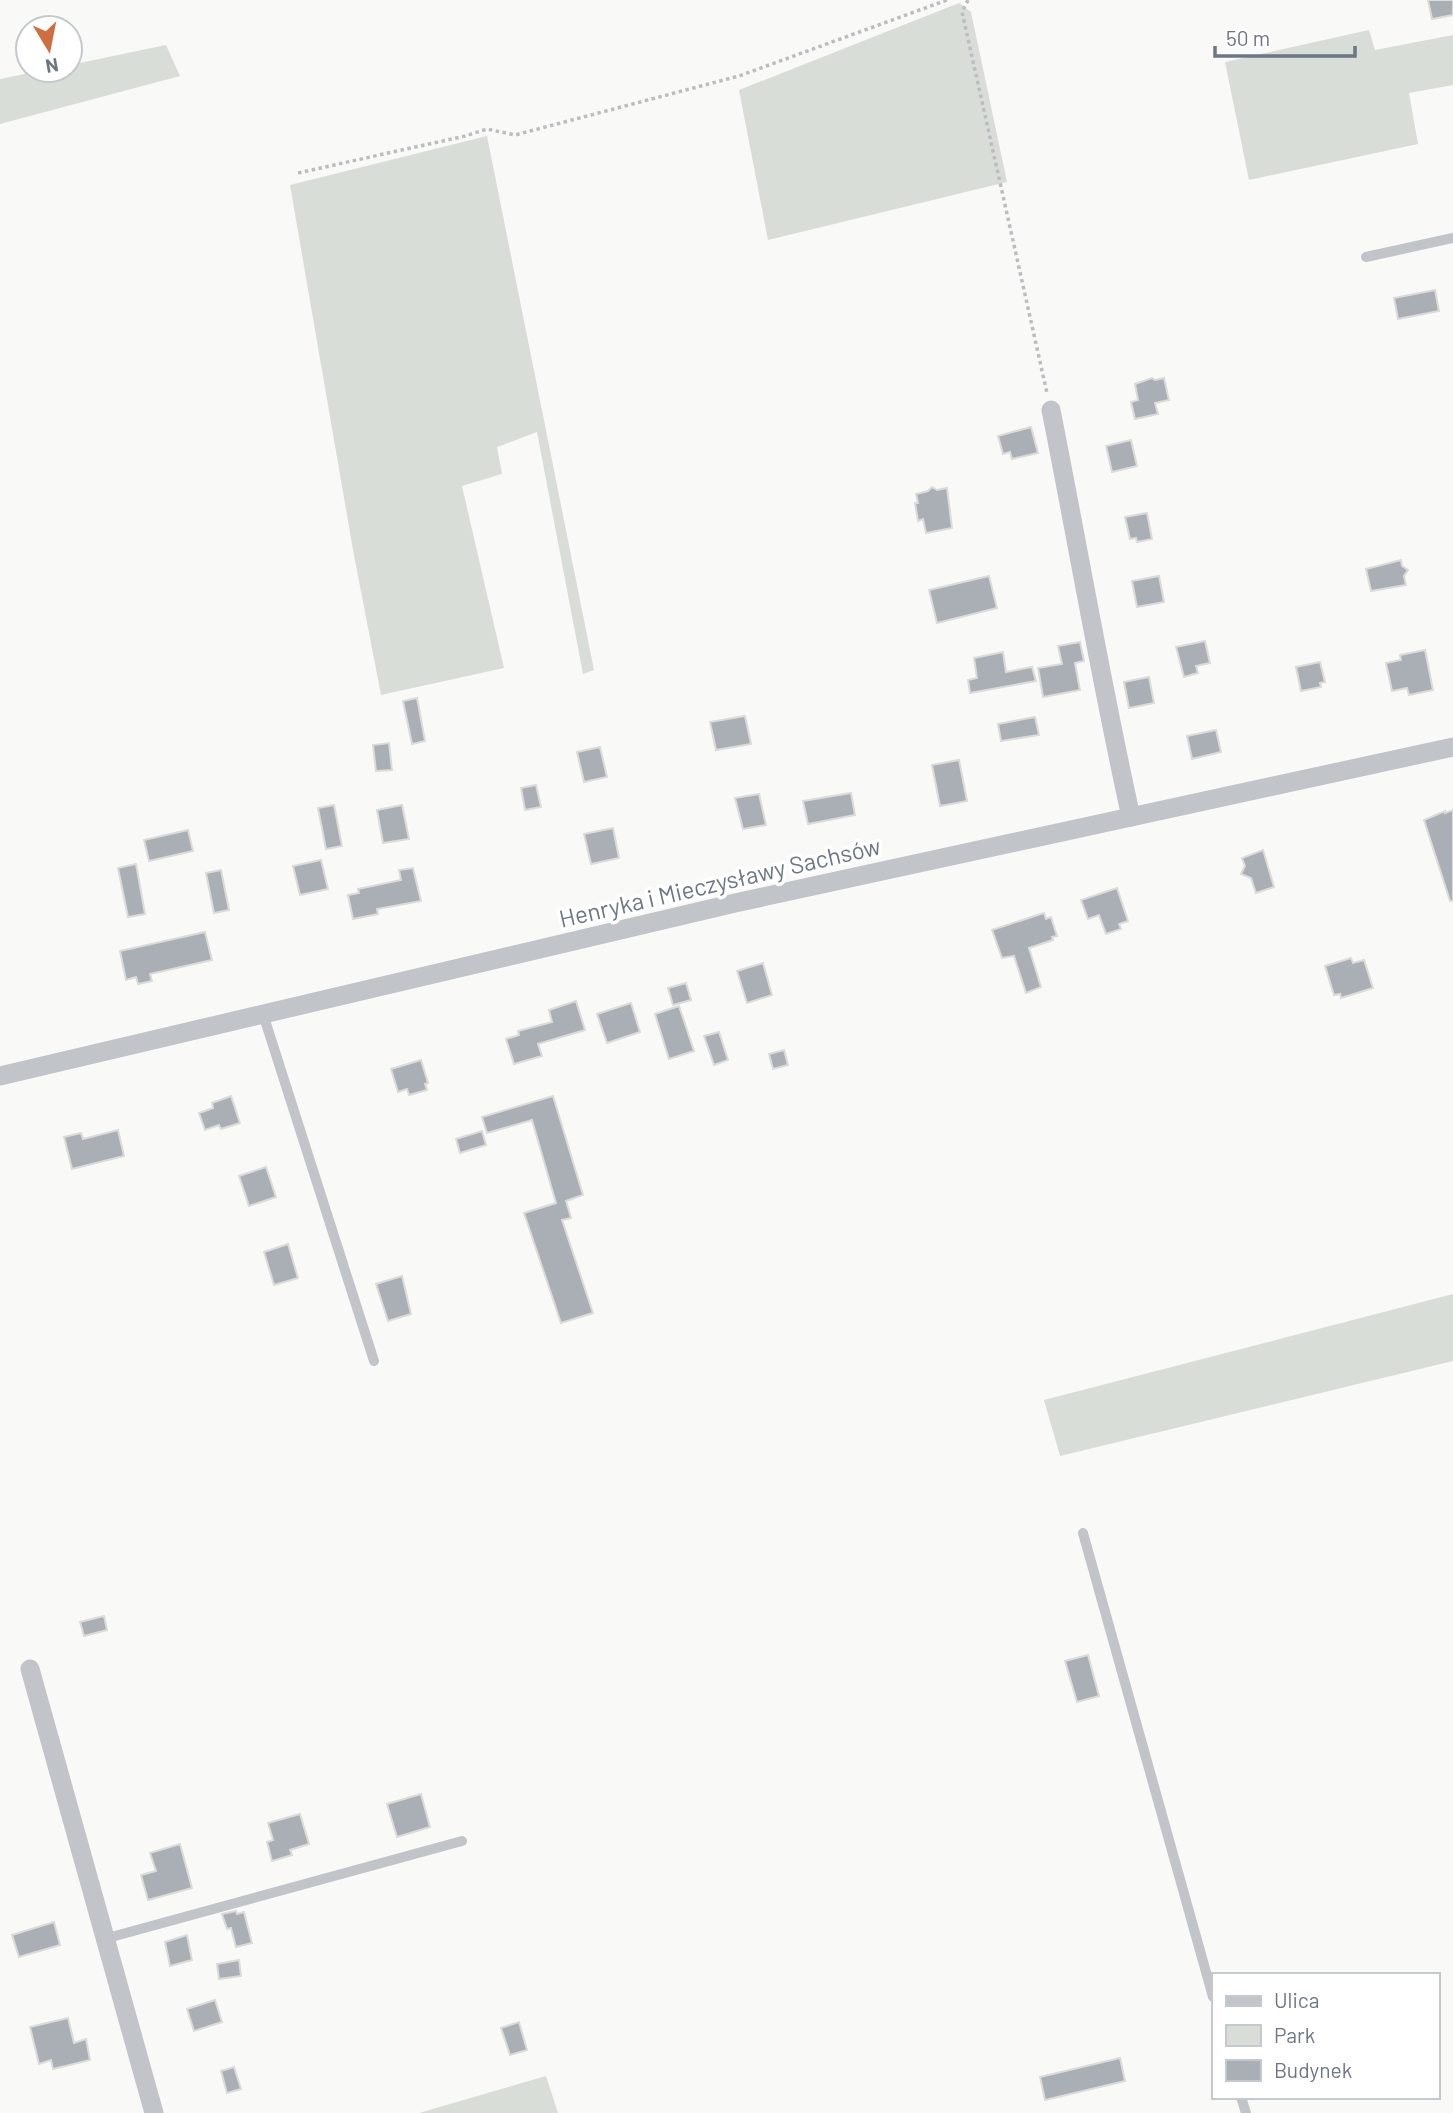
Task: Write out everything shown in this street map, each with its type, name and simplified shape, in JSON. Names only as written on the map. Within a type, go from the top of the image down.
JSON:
[{"type":"street","points":[[1051,410],[1111,726],[1132,817]]},
{"type":"street","name":"Henryka i Mieczysławy Sachsów","points":[[0,1076],[722,906],[1453,747]]},
{"type":"street","points":[[30,1669],[154,2113]]},
{"type":"lane","points":[[1366,257],[1453,238]]},
{"type":"lane","points":[[263,1014],[374,1361]]},
{"type":"lane","points":[[1083,1533],[1212,1993]]},
{"type":"lane","points":[[104,1939],[462,1841]]},
{"type":"path","points":[[298,173],[487,129],[515,135],[726,79],[947,0]]},
{"type":"path","points":[[968,0],[962,12],[1051,410]]},
{"type":"green space","points":[[959,3],[971,12],[1007,182],[768,240],[739,90]]},
{"type":"green space","points":[[1369,30],[1375,50],[1453,35],[1453,85],[1409,93],[1418,144],[1249,180],[1225,62]]},
{"type":"green space","points":[[166,45],[180,76],[0,124],[0,79],[14,76],[14,84],[84,84],[84,62]]},
{"type":"green space","points":[[487,136],[594,670],[583,674],[537,432],[497,447],[502,474],[462,486],[504,668],[381,695],[290,185]]},
{"type":"green space","points":[[1453,1294],[1453,1361],[1060,1456],[1044,1400]]},
{"type":"green space","points":[[546,2076],[558,2113],[419,2113]]},
{"type":"building","points":[[1428,0],[1453,0],[1453,15],[1432,19]]},
{"type":"building","points":[[1435,290],[1439,311],[1398,319],[1394,298]]},
{"type":"building","points":[[1152,378],[1164,378],[1169,400],[1155,403],[1158,414],[1135,419],[1131,402],[1138,400],[1135,384]]},
{"type":"building","points":[[1031,427],[1038,453],[1012,459],[1010,452],[1003,454],[998,436]]},
{"type":"building","points":[[1131,440],[1137,466],[1112,472],[1106,446]]},
{"type":"building","points":[[932,487],[937,490],[947,488],[952,528],[926,533],[923,519],[918,521],[916,494]]},
{"type":"building","points":[[1147,513],[1152,539],[1137,542],[1136,538],[1130,539],[1125,517]]},
{"type":"building","points":[[1401,560],[1402,566],[1408,570],[1404,576],[1406,585],[1371,591],[1366,569]]},
{"type":"building","points":[[989,576],[997,608],[937,623],[929,590]]},
{"type":"building","points":[[1159,576],[1164,602],[1137,607],[1132,581]]},
{"type":"building","points":[[1205,641],[1210,663],[1196,666],[1198,673],[1184,677],[1176,647]]},
{"type":"building","points":[[1080,642],[1084,661],[1075,663],[1080,690],[1043,697],[1038,668],[1062,664],[1058,646]]},
{"type":"building","points":[[1425,650],[1433,690],[1409,695],[1407,688],[1392,691],[1386,663],[1401,660],[1400,655]]},
{"type":"building","points":[[1003,652],[1006,672],[1032,667],[1036,681],[970,693],[968,680],[977,678],[974,658]]},
{"type":"building","points":[[1320,662],[1325,682],[1320,683],[1321,687],[1301,691],[1296,667]]},
{"type":"building","points":[[1149,677],[1154,703],[1129,708],[1124,682]]},
{"type":"building","points":[[417,698],[425,741],[412,744],[403,701]]},
{"type":"building","points":[[745,716],[751,744],[716,750],[710,722]]},
{"type":"building","points":[[1035,717],[1039,735],[1001,741],[998,724]]},
{"type":"building","points":[[1216,730],[1221,752],[1192,759],[1187,736]]},
{"type":"building","points":[[389,743],[392,770],[376,771],[373,745]]},
{"type":"building","points":[[600,747],[607,777],[584,782],[577,752]]},
{"type":"building","points":[[959,760],[967,801],[940,806],[932,765]]},
{"type":"building","points":[[536,785],[541,807],[525,810],[521,788]]},
{"type":"building","points":[[851,793],[855,815],[808,824],[803,801]]},
{"type":"building","points":[[759,794],[766,825],[743,829],[735,798]]},
{"type":"building","points":[[334,805],[342,846],[326,849],[318,808]]},
{"type":"building","points":[[402,805],[409,839],[383,843],[377,810]]},
{"type":"building","points":[[1453,810],[1453,901],[1450,901],[1424,820]]},
{"type":"building","points":[[613,828],[619,858],[591,864],[584,834]]},
{"type":"building","points":[[188,830],[193,851],[149,861],[144,840]]},
{"type":"building","points":[[1263,850],[1274,887],[1256,893],[1251,878],[1241,874],[1245,866],[1242,858]]},
{"type":"building","points":[[321,860],[328,889],[300,895],[293,866]]},
{"type":"building","points":[[136,864],[145,914],[128,917],[118,868]]},
{"type":"building","points":[[413,868],[421,901],[377,909],[378,914],[353,919],[348,895],[359,893],[358,889],[401,880],[399,870]]},
{"type":"building","points":[[221,870],[229,910],[214,913],[206,873]]},
{"type":"building","points":[[1117,888],[1128,921],[1119,924],[1121,929],[1106,934],[1099,915],[1088,919],[1081,900]]},
{"type":"building","points":[[1044,913],[1046,919],[1051,917],[1057,936],[1052,937],[1053,940],[1029,948],[1041,987],[1026,993],[1014,956],[1002,958],[992,930]]},
{"type":"building","points":[[205,932],[212,960],[150,974],[152,981],[138,984],[136,977],[126,980],[120,951]]},
{"type":"building","points":[[1351,958],[1353,963],[1364,960],[1373,988],[1341,998],[1340,994],[1334,995],[1325,966]]},
{"type":"building","points":[[763,963],[772,995],[747,1003],[737,971]]},
{"type":"building","points":[[686,983],[691,1000],[673,1005],[668,988]]},
{"type":"building","points":[[576,1001],[585,1030],[538,1044],[542,1056],[514,1064],[506,1039],[519,1035],[518,1031],[552,1022],[549,1010]]},
{"type":"building","points":[[631,1003],[640,1032],[607,1043],[597,1014]]},
{"type":"building","points":[[679,1006],[694,1051],[669,1059],[655,1014]]},
{"type":"building","points":[[719,1032],[728,1060],[714,1065],[704,1036]]},
{"type":"building","points":[[784,1050],[788,1065],[773,1069],[769,1054]]},
{"type":"building","points":[[421,1060],[428,1083],[425,1084],[427,1090],[409,1095],[407,1089],[398,1092],[391,1069]]},
{"type":"building","points":[[231,1096],[240,1123],[221,1129],[219,1125],[205,1130],[199,1113],[213,1108],[212,1103]]},
{"type":"building","points":[[553,1096],[583,1195],[566,1201],[571,1218],[562,1220],[593,1313],[561,1323],[524,1213],[556,1203],[532,1120],[487,1133],[482,1117]]},
{"type":"building","points":[[118,1130],[124,1156],[72,1169],[64,1137],[81,1133],[83,1139]]},
{"type":"building","points":[[482,1131],[486,1145],[460,1153],[456,1139]]},
{"type":"building","points":[[266,1167],[276,1197],[249,1206],[239,1176]]},
{"type":"building","points":[[288,1244],[298,1278],[274,1285],[264,1252]]},
{"type":"building","points":[[402,1276],[411,1314],[388,1321],[376,1284]]},
{"type":"building","points":[[104,1616],[107,1630],[84,1636],[80,1622]]},
{"type":"building","points":[[1088,1655],[1099,1696],[1077,1702],[1065,1661]]},
{"type":"building","points":[[421,1794],[430,1827],[397,1837],[387,1804]]},
{"type":"building","points":[[300,1814],[309,1844],[290,1850],[292,1855],[272,1861],[267,1842],[273,1840],[268,1823]]},
{"type":"building","points":[[180,1844],[192,1888],[148,1900],[141,1875],[156,1871],[150,1853]]},
{"type":"building","points":[[236,1911],[237,1914],[244,1912],[252,1943],[236,1947],[231,1928],[227,1929],[222,1914]]},
{"type":"building","points":[[54,1922],[60,1945],[19,1957],[12,1935]]},
{"type":"building","points":[[187,1935],[192,1960],[170,1966],[165,1942]]},
{"type":"building","points":[[239,1960],[241,1976],[219,1979],[217,1964]]},
{"type":"building","points":[[215,2000],[222,2022],[194,2031],[187,2009]]},
{"type":"building","points":[[68,2018],[74,2043],[86,2039],[90,2060],[53,2069],[51,2060],[39,2064],[30,2027]]},
{"type":"building","points":[[519,2022],[527,2050],[510,2055],[501,2028]]},
{"type":"building","points":[[1120,2058],[1125,2081],[1045,2100],[1040,2077]]},
{"type":"building","points":[[234,2067],[241,2089],[227,2093],[221,2071]]}]
